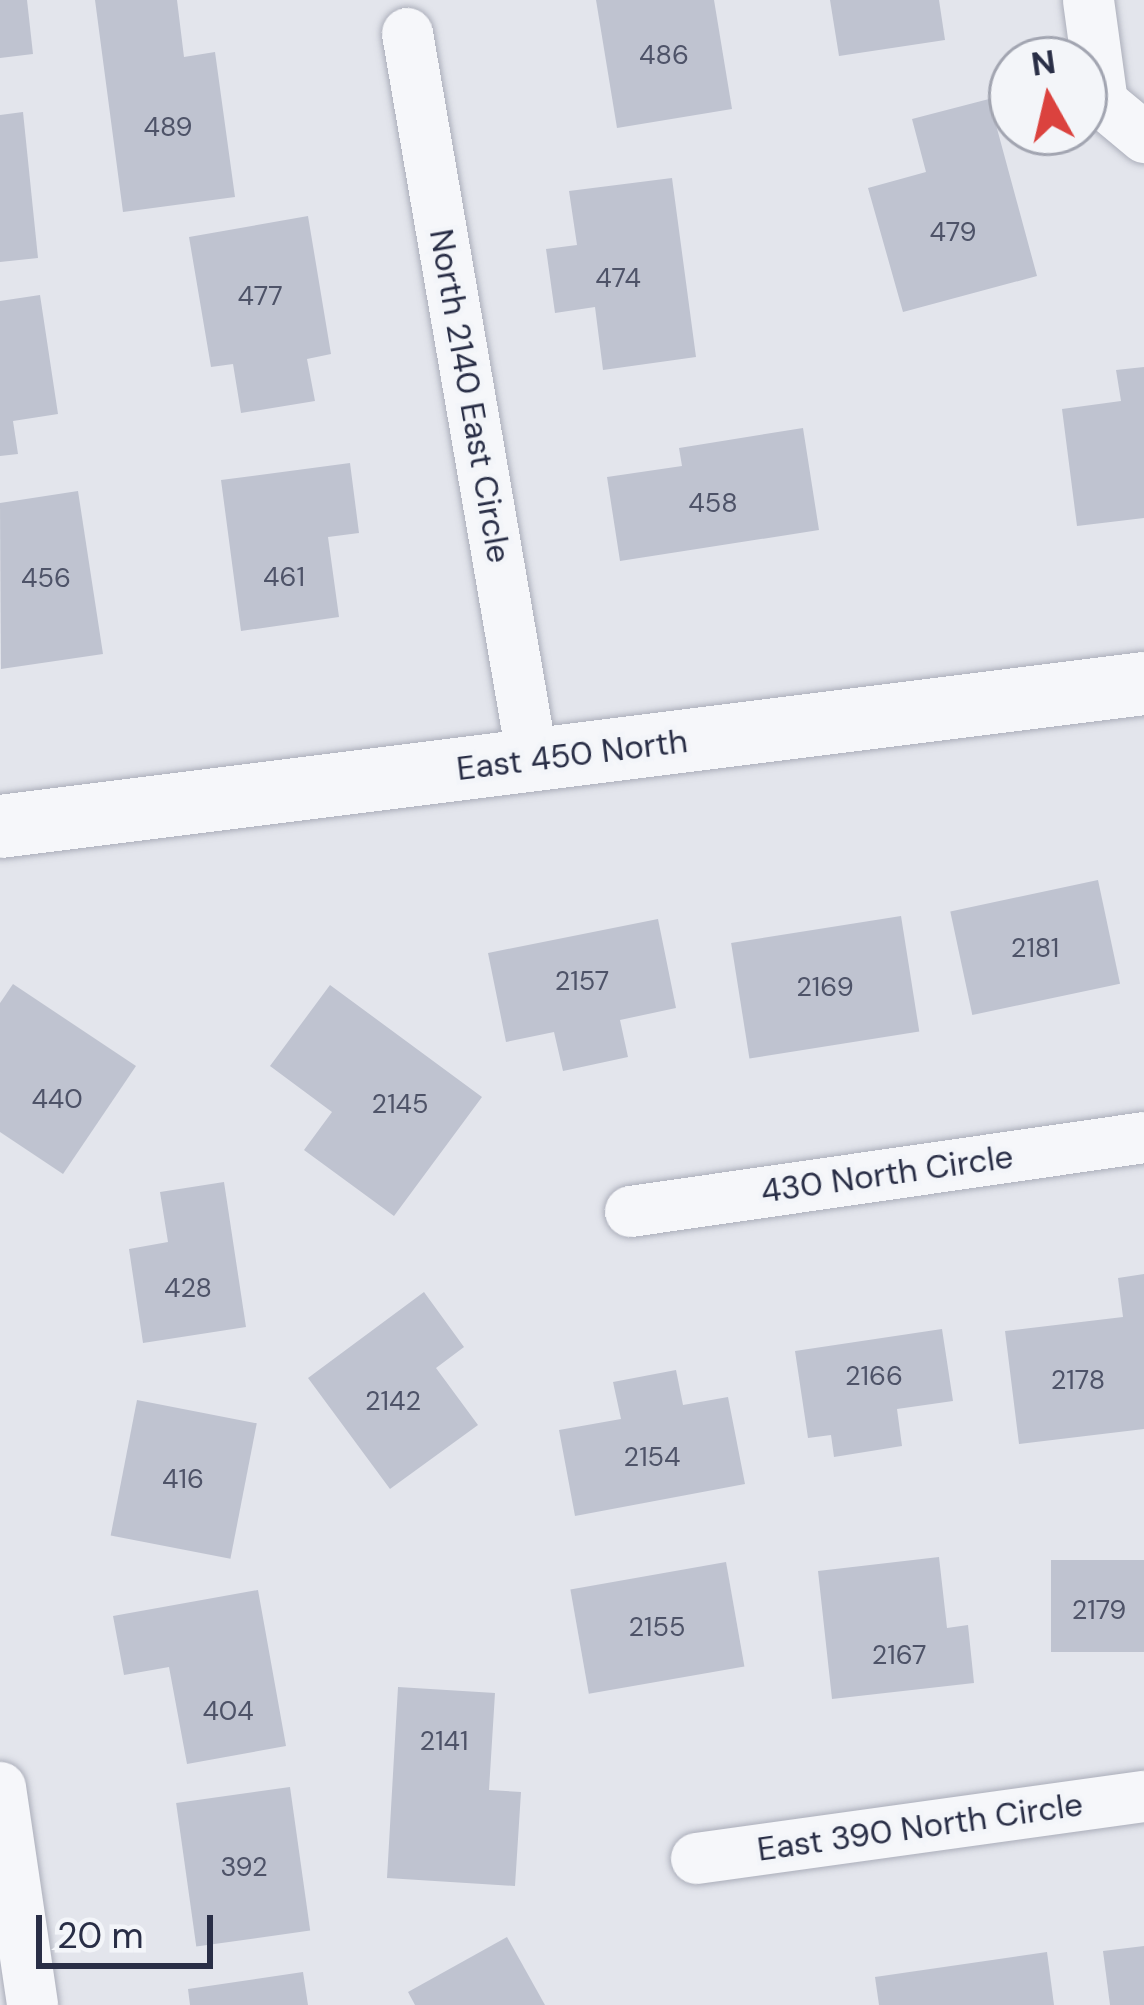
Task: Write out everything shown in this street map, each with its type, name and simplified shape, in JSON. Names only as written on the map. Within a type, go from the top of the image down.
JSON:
[{"type":"street","points":[[1088,0],[1102,102],[1144,137]]},
{"type":"street","name":"North 2140 East Circle","points":[[407,33],[532,760]]},
{"type":"street","name":"East 450 North","points":[[0,826],[1144,683]]},
{"type":"street","name":"430 North Circle","points":[[630,1211],[1144,1137]]},
{"type":"street","points":[[0,1787],[32,2005]]},
{"type":"street","name":"East 390 North Circle","points":[[696,1858],[1144,1796]]},
{"type":"building","points":[[0,0],[27,0],[33,54],[0,58]]},
{"type":"building","points":[[95,0],[177,0],[184,57],[215,52],[235,197],[123,212]]},
{"type":"building","points":[[596,0],[714,0],[732,109],[617,128]]},
{"type":"building","points":[[830,0],[939,0],[945,40],[839,56]]},
{"type":"building","points":[[988,99],[988,156],[1004,156],[1037,276],[903,312],[868,188],[926,172],[912,119]]},
{"type":"building","points":[[23,112],[38,258],[0,262],[0,115]]},
{"type":"building","points":[[672,178],[696,357],[603,370],[595,307],[555,313],[546,249],[577,245],[569,191]]},
{"type":"building","points":[[308,216],[331,354],[307,359],[315,401],[241,413],[233,364],[211,367],[189,237]]},
{"type":"building","points":[[40,295],[58,414],[13,421],[18,454],[0,456],[0,301]]},
{"type":"building","points":[[1144,367],[1144,518],[1077,526],[1062,409],[1121,401],[1116,370]]},
{"type":"building","points":[[803,428],[819,530],[620,561],[607,477],[682,466],[679,448]]},
{"type":"building","points":[[350,463],[359,533],[328,537],[339,617],[241,631],[221,480]]},
{"type":"building","points":[[78,491],[103,654],[1,669],[0,503]]},
{"type":"building","points":[[1098,880],[1120,984],[972,1015],[950,911]]},
{"type":"building","points":[[901,916],[919,1032],[749,1058],[731,943]]},
{"type":"building","points":[[658,919],[676,1008],[620,1020],[628,1057],[563,1071],[554,1032],[506,1042],[488,953]]},
{"type":"building","points":[[13,984],[136,1066],[63,1174],[0,1132],[0,1003]]},
{"type":"building","points":[[330,985],[482,1097],[394,1216],[304,1150],[332,1112],[270,1066]]},
{"type":"building","points":[[224,1182],[246,1327],[143,1343],[129,1249],[168,1242],[160,1192]]},
{"type":"building","points":[[1144,1274],[1144,1429],[1019,1444],[1005,1331],[1123,1317],[1118,1278]]},
{"type":"building","points":[[424,1292],[464,1347],[436,1368],[478,1425],[390,1489],[308,1378]]},
{"type":"building","points":[[942,1329],[953,1401],[897,1409],[902,1446],[834,1457],[831,1435],[808,1438],[795,1351]]},
{"type":"building","points":[[676,1370],[683,1405],[728,1397],[745,1484],[575,1516],[559,1430],[621,1419],[613,1382]]},
{"type":"building","points":[[137,1400],[257,1423],[230,1559],[111,1535]]},
{"type":"building","points":[[939,1557],[947,1628],[968,1625],[974,1683],[832,1699],[818,1571]]},
{"type":"building","points":[[1051,1560],[1144,1560],[1144,1652],[1051,1652]]},
{"type":"building","points":[[726,1562],[744,1666],[589,1694],[570,1589]]},
{"type":"building","points":[[258,1590],[286,1746],[187,1764],[169,1667],[124,1675],[113,1616]]},
{"type":"building","points":[[398,1687],[495,1693],[489,1790],[521,1792],[515,1886],[387,1878]]},
{"type":"building","points":[[290,1787],[310,1931],[196,1947],[176,1803]]},
{"type":"building","points":[[507,1937],[545,2005],[415,2005],[408,1992]]},
{"type":"building","points":[[1144,1946],[1144,2005],[1110,2005],[1103,1951]]},
{"type":"building","points":[[1047,1952],[1054,2005],[879,2005],[875,1977]]},
{"type":"building","points":[[303,1972],[308,2005],[190,2005],[188,1989]]}]
